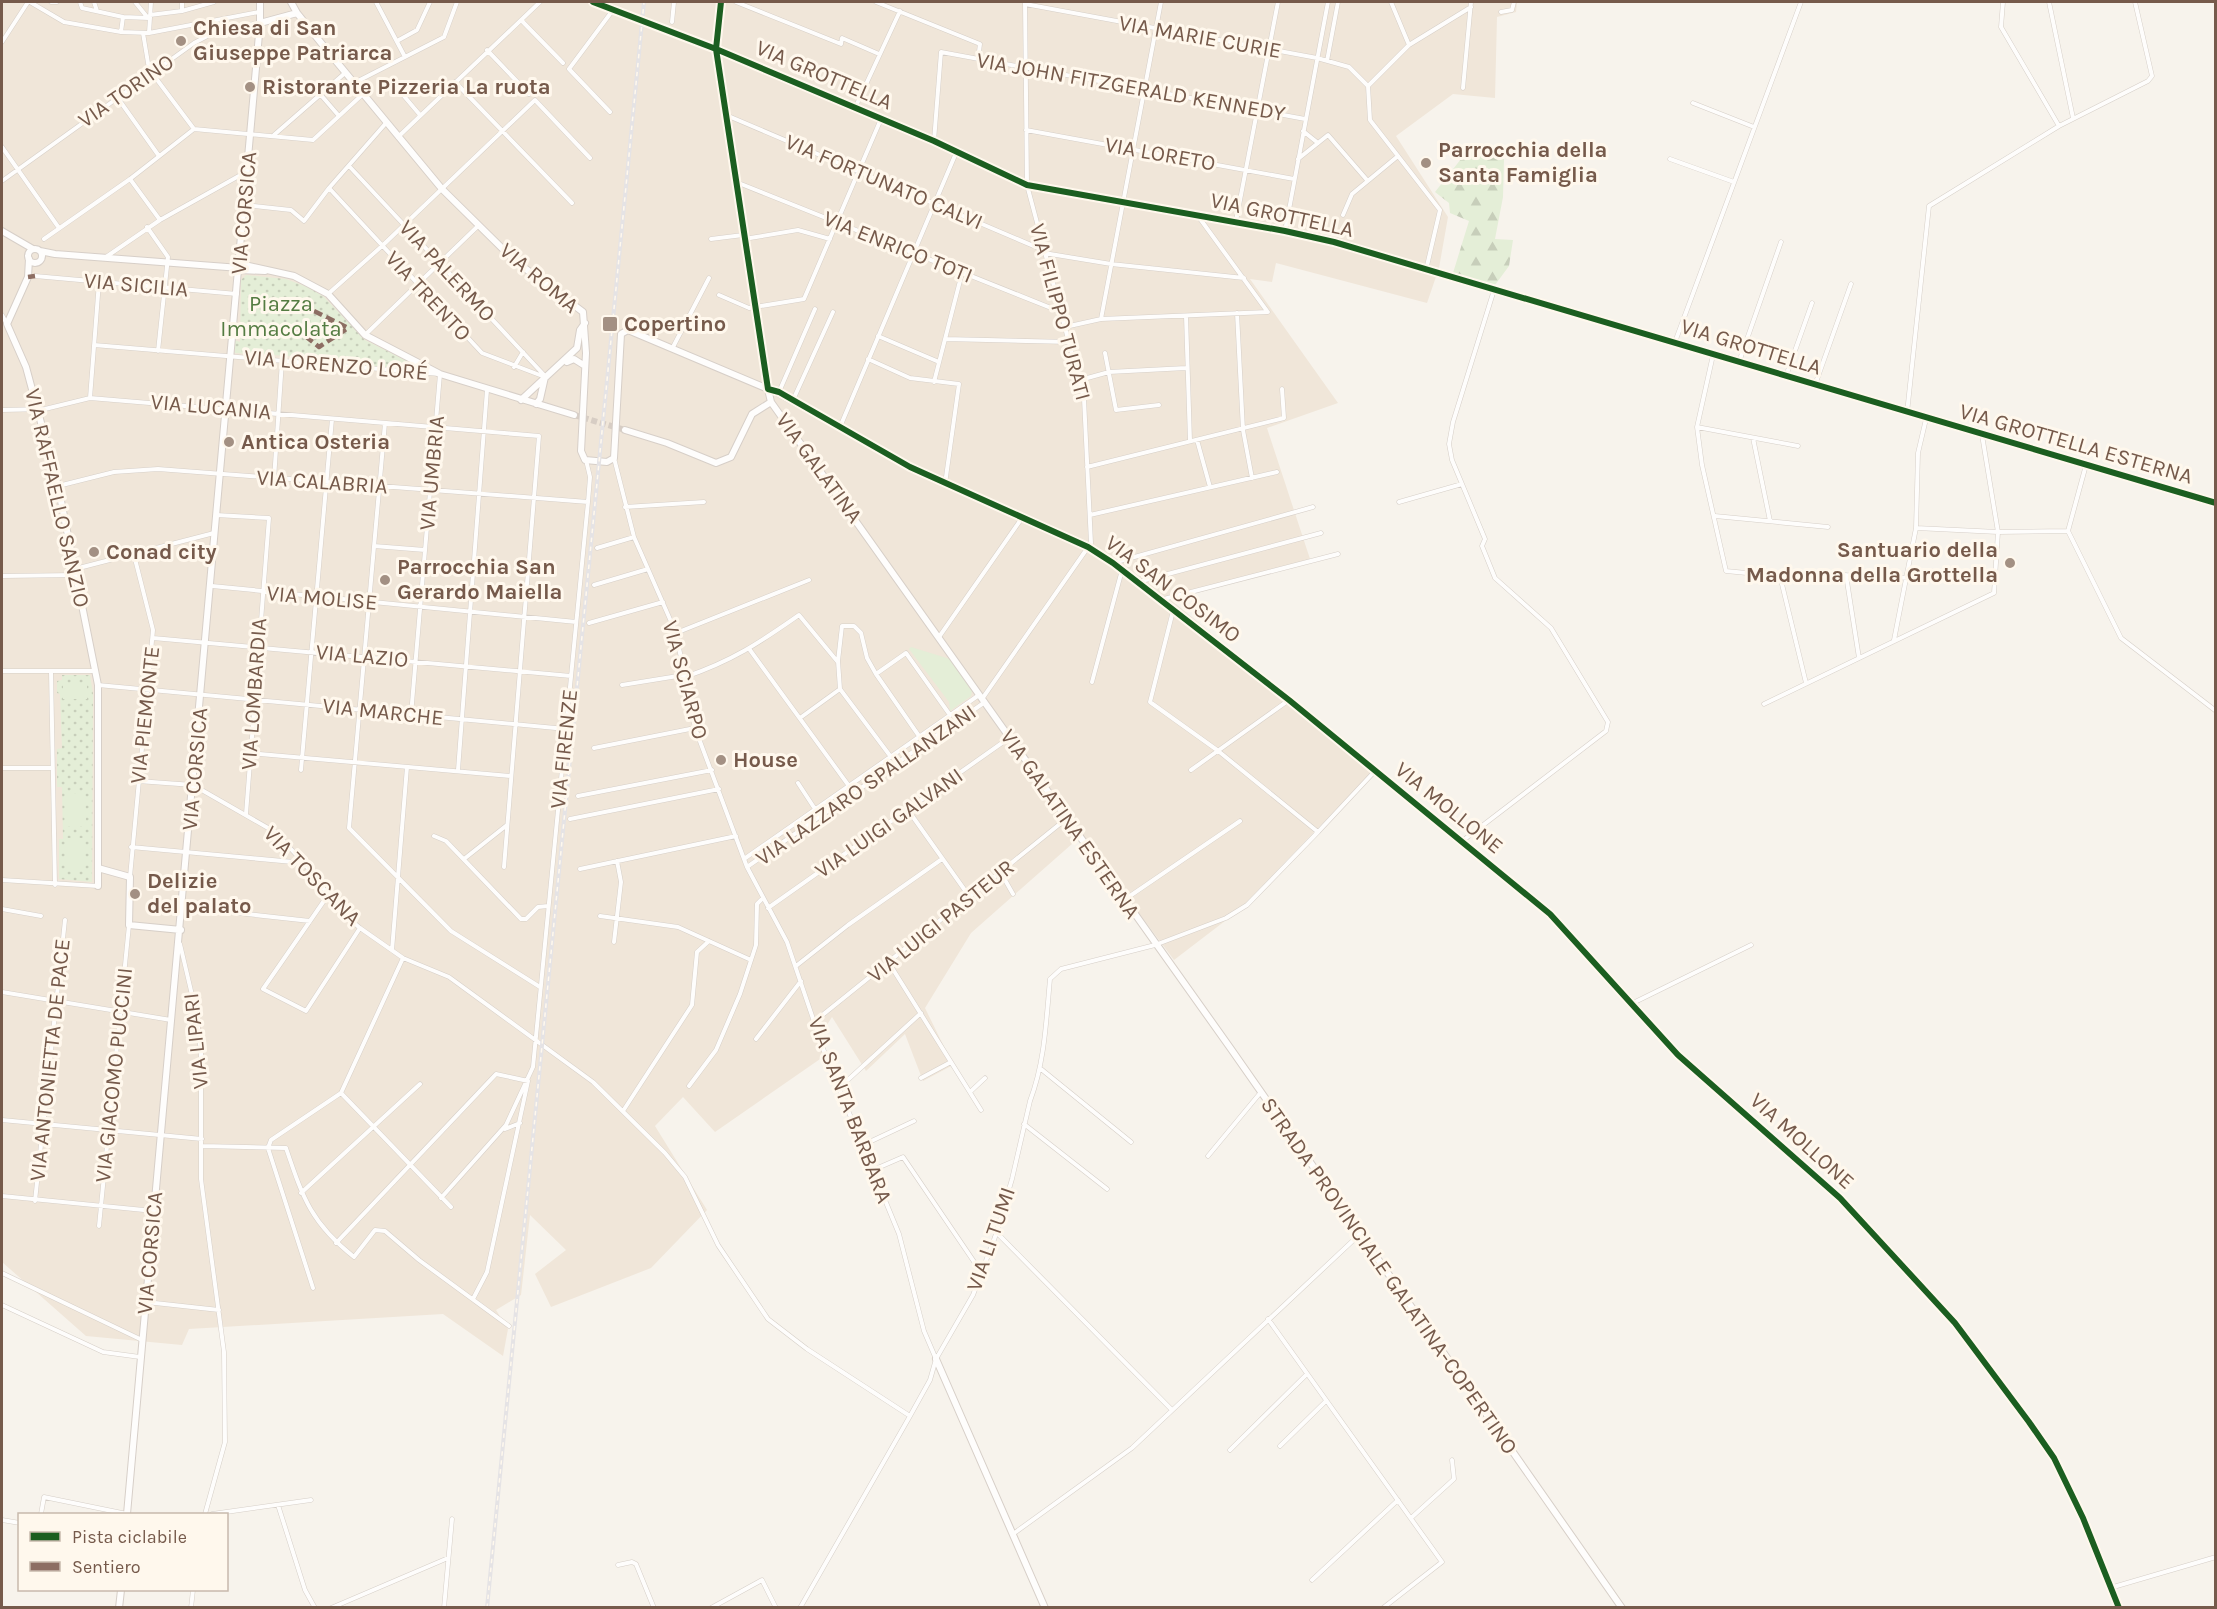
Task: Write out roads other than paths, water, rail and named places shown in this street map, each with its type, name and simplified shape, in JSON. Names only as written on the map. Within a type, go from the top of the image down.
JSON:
[{"type":"street","points":[[2,42],[29,2],[64,22],[121,32],[143,33],[260,12]]},
{"type":"street","points":[[51,2],[57,2]]},
{"type":"street","points":[[80,2],[82,8],[123,17],[150,17],[214,2]]},
{"type":"street","points":[[94,2],[97,11]]},
{"type":"street","points":[[135,2],[150,17]]},
{"type":"street","points":[[149,33],[151,2]]},
{"type":"street","points":[[182,2],[182,11]]},
{"type":"street","name":"VIA CORSICA","points":[[127,1513],[212,586],[214,533],[240,267],[260,2]]},
{"type":"street","name":"VIA ROMA","points":[[291,2],[297,13],[442,189],[514,260],[583,312],[586,353],[581,451],[585,460]]},
{"type":"street","points":[[376,2],[405,57]]},
{"type":"street","points":[[397,41],[417,30],[430,2]]},
{"type":"street","points":[[354,83],[444,37],[457,2]]},
{"type":"street","points":[[398,137],[540,2]]},
{"type":"street","name":"VIA GROTTELLA","points":[[593,2],[716,49],[934,141],[1027,184],[1285,231],[1675,343],[1926,419]]},
{"type":"street","points":[[672,22],[674,2]]},
{"type":"street","points":[[721,2],[716,49],[768,389]]},
{"type":"street","points":[[736,2],[841,44],[842,38],[879,54]]},
{"type":"street","points":[[876,2],[980,44],[978,59]]},
{"type":"street","points":[[1101,319],[1161,2]]},
{"type":"street","points":[[1236,221],[1278,2]]},
{"type":"street","points":[[1285,231],[1328,2]]},
{"type":"street","points":[[1327,61],[1338,2]]},
{"type":"street","points":[[1391,2],[1409,45]]},
{"type":"street","points":[[1502,12],[1512,10],[1514,2]]},
{"type":"street","points":[[1675,343],[1801,2]]},
{"type":"street","points":[[2003,2],[2001,27],[2059,126]]},
{"type":"street","points":[[2049,2],[2073,118]]},
{"type":"street","points":[[1907,413],[1929,206],[2073,118],[2148,81],[2152,76],[2135,2]]},
{"type":"street","name":"VIA MARIE CURIE","points":[[1025,3],[1317,58],[1349,67],[1368,86]]},
{"type":"street","name":"VIA FILIPPO TURATI","points":[[1025,3],[1027,184],[1080,380],[1086,414],[1091,543],[1088,547]]},
{"type":"street","points":[[1426,270],[1440,210],[1370,120],[1368,86],[1409,45],[1471,4]]},
{"type":"street","points":[[1464,88],[1471,4]]},
{"type":"street","points":[[855,109],[900,11]]},
{"type":"street","points":[[260,23],[297,13]]},
{"type":"street","points":[[610,14],[569,69],[610,112]]},
{"type":"street","points":[[121,32],[123,17]]},
{"type":"street","points":[[521,20],[563,63]]},
{"type":"street","points":[[214,21],[215,32]]},
{"type":"street","name":"VIA TORINO","points":[[2,181],[152,72],[215,32],[260,23]]},
{"type":"street","points":[[143,33],[149,69],[194,129]]},
{"type":"street","points":[[487,50],[529,94]]},
{"type":"street","name":"VIA JOHN FITZGERALD KENNEDY","points":[[934,141],[941,52],[1305,118]]},
{"type":"street","points":[[273,135],[346,73]]},
{"type":"street","points":[[455,82],[572,203]]},
{"type":"street","points":[[398,90],[420,115]]},
{"type":"street","points":[[320,94],[339,116]]},
{"type":"street","points":[[44,238],[130,179],[194,129],[314,140],[363,94]]},
{"type":"street","points":[[117,97],[159,156]]},
{"type":"street","points":[[328,294],[382,246],[535,100],[590,158]]},
{"type":"street","points":[[1693,103],[1754,127]]},
{"type":"street","name":"VIA FORTUNATO CALVI","points":[[726,114],[1044,251],[1111,264],[1244,278]]},
{"type":"street","points":[[719,295],[749,308],[804,299],[881,119]]},
{"type":"street","points":[[244,205],[291,210],[304,221],[329,188],[386,123]]},
{"type":"street","name":"VIA LORETO","points":[[1026,130],[1294,179]]},
{"type":"street","points":[[1303,131],[1318,143]]},
{"type":"street","points":[[1298,159],[1328,135],[1367,180]]},
{"type":"street","points":[[2,147],[59,228]]},
{"type":"street","points":[[840,427],[956,153]]},
{"type":"street","points":[[1343,214],[1353,194],[1398,156]]},
{"type":"street","points":[[1670,159],[1734,182]]},
{"type":"street","name":"VIA PALERMO","points":[[349,166],[545,377]]},
{"type":"street","points":[[105,258],[147,227],[247,172]]},
{"type":"street","points":[[130,179],[160,220]]},
{"type":"street","name":"VIA ENRICO TOTI","points":[[735,182],[1061,312]]},
{"type":"street","name":"VIA TRENTO","points":[[329,188],[482,353],[545,377]]},
{"type":"street","points":[[1065,327],[1101,319],[1268,312],[1197,214]]},
{"type":"street","points":[[365,335],[479,224]]},
{"type":"street","points":[[147,227],[168,257],[159,351]]},
{"type":"street","points":[[711,239],[798,230],[830,239]]},
{"type":"street","points":[[2,231],[37,250],[55,254],[166,264],[240,267],[294,276],[328,294],[365,335],[440,374],[574,415]]},
{"type":"street","points":[[2,236],[29,257],[39,261]]},
{"type":"street","points":[[1739,362],[1781,242]]},
{"type":"street","points":[[29,257],[37,250]]},
{"type":"street","points":[[37,250],[39,261]]},
{"type":"street","points":[[7,324],[30,269],[39,261],[55,254]]},
{"type":"street","points":[[29,257],[30,269]]},
{"type":"street","points":[[934,382],[962,273]]},
{"type":"street","name":"VIA SICILIA","points":[[35,276],[237,294]]},
{"type":"street","points":[[674,347],[709,278]]},
{"type":"street","points":[[90,398],[99,282]]},
{"type":"street","points":[[1815,386],[1851,284]]},
{"type":"street","points":[[1461,842],[1606,731],[1608,722],[1551,628],[1495,578],[1482,546],[1485,539],[1452,460],[1449,444],[1463,387],[1494,290]]},
{"type":"street","points":[[1786,377],[1812,303]]},
{"type":"street","points":[[779,393],[815,309]]},
{"type":"street","points":[[793,400],[833,312]]},
{"type":"street","points":[[1237,313],[1243,430],[1252,478]]},
{"type":"street","name":"VIA RAFFAELLO SANZIO","points":[[2,315],[27,367],[58,486],[98,686],[98,886]]},
{"type":"street","points":[[1186,316],[1190,441]]},
{"type":"street","points":[[536,404],[540,386],[545,377],[578,348],[580,330],[585,323]]},
{"type":"street","name":"VIA GALATINA","points":[[614,458],[621,333],[628,330],[674,347],[768,389],[771,402],[982,698]]},
{"type":"street","points":[[878,336],[939,362]]},
{"type":"street","points":[[945,339],[1069,342]]},
{"type":"street","name":"VIA LORENZO LORÉ","points":[[94,345],[440,374]]},
{"type":"street","points":[[578,348],[586,353]]},
{"type":"street","points":[[514,367],[523,352]]},
{"type":"street","points":[[563,363],[586,353]]},
{"type":"street","points":[[1105,353],[1116,410],[1158,405]]},
{"type":"street","points":[[1713,355],[1697,428],[1702,465],[1726,571],[1809,579],[1846,575],[1996,582]]},
{"type":"street","points":[[574,359],[585,366]]},
{"type":"street","points":[[868,359],[910,378],[959,384],[945,484]]},
{"type":"street","points":[[274,479],[282,361]]},
{"type":"street","points":[[1080,380],[1109,372],[1186,368]]},
{"type":"street","name":"VIA UMBRIA","points":[[411,715],[440,374]]},
{"type":"street","points":[[521,400],[540,386]]},
{"type":"street","points":[[540,386],[552,409]]},
{"type":"street","name":"VIA SAN COSIMO","points":[[768,389],[793,400],[945,484],[1088,547],[1113,563],[1289,700],[1375,771]]},
{"type":"street","points":[[1087,466],[1243,430],[1284,418],[1282,389]]},
{"type":"street","points":[[458,770],[472,612],[478,494],[487,390]]},
{"type":"street","name":"VIA LUCANIA","points":[[2,410],[38,410],[90,398],[385,423]]},
{"type":"street","points":[[625,430],[667,443],[716,463],[731,457],[752,414],[771,402]]},
{"type":"street","points":[[301,770],[332,419]]},
{"type":"street","points":[[1894,640],[1916,528],[1918,453],[1926,419]]},
{"type":"street","name":"VIA GROTTELLA ESTERNA","points":[[1926,419],[2216,503]]},
{"type":"street","points":[[504,867],[539,436],[385,423],[349,828],[451,931],[540,987]]},
{"type":"street","points":[[1697,428],[1798,446]]},
{"type":"street","points":[[1764,704],[1994,592],[1998,531],[1982,435]]},
{"type":"street","points":[[1753,438],[1770,521]]},
{"type":"street","points":[[1197,440],[1210,487]]},
{"type":"street","points":[[585,460],[599,462],[614,458]]},
{"type":"street","name":"VIA SCIARPO","points":[[614,458],[634,537],[676,633],[695,728],[747,867]]},
{"type":"street","name":"VIA FIRENZE","points":[[473,1299],[487,1272],[520,1123],[535,1038],[588,502],[590,477],[585,460]]},
{"type":"street","points":[[2086,465],[2068,531],[2121,638],[2216,711]]},
{"type":"street","name":"VIA CALABRIA","points":[[58,486],[133,470],[158,469],[588,502]]},
{"type":"street","points":[[1090,515],[1277,472]]},
{"type":"street","points":[[1399,502],[1462,484]]},
{"type":"street","points":[[625,507],[704,502]]},
{"type":"street","points":[[1113,563],[1313,507]]},
{"type":"street","name":"VIA LOMBARDIA","points":[[216,515],[269,518],[253,700],[246,814]]},
{"type":"street","points":[[1715,516],[1828,527]]},
{"type":"street","points":[[939,637],[1022,518]]},
{"type":"street","points":[[1916,528],[2068,531]]},
{"type":"street","points":[[2,576],[75,572],[214,533]]},
{"type":"street","points":[[1137,582],[1321,533]]},
{"type":"street","points":[[597,548],[634,537]]},
{"type":"street","points":[[374,546],[425,550]]},
{"type":"street","points":[[982,698],[1088,547]]},
{"type":"street","name":"VIA PIEMONTE","points":[[130,877],[131,847],[153,638],[153,626],[134,555]]},
{"type":"street","points":[[1160,600],[1338,555]]},
{"type":"street","points":[[594,585],[648,569]]},
{"type":"street","points":[[1092,682],[1122,570]]},
{"type":"street","points":[[1846,575],[1859,658]]},
{"type":"street","points":[[1780,576],[1806,683]]},
{"type":"street","points":[[676,633],[809,580]]},
{"type":"street","name":"VIA MOLISE","points":[[212,586],[576,622]]},
{"type":"street","points":[[589,623],[663,602]]},
{"type":"street","points":[[1173,610],[1150,702],[1217,750],[1318,832]]},
{"type":"street","points":[[622,685],[685,676],[723,664],[750,650],[799,615],[838,661]]},
{"type":"street","points":[[891,757],[840,689],[838,661],[842,626],[854,626],[861,633],[867,658],[876,674],[920,736]]},
{"type":"street","name":"VIA LAZIO","points":[[153,638],[571,676]]},
{"type":"street","points":[[750,650],[849,786]]},
{"type":"street","points":[[876,674],[906,653],[950,715]]},
{"type":"street","points":[[2,671],[94,670]]},
{"type":"street","points":[[51,671],[55,885]]},
{"type":"street","points":[[98,686],[201,695]]},
{"type":"street","points":[[800,718],[840,689]]},
{"type":"street","name":"VIA MARCHE","points":[[201,695],[566,729]]},
{"type":"street","name":"VIA LAZZARO SPALLANZANI","points":[[744,859],[950,715],[982,698]]},
{"type":"street","name":"VIA LAZZARO SPALLANZANI","points":[[747,867],[982,698]]},
{"type":"street","name":"VIA GALATINA ESTERNA","points":[[982,698],[1155,945]]},
{"type":"street","points":[[1191,770],[1289,700]]},
{"type":"street","points":[[594,748],[695,728]]},
{"type":"street","name":"VIA LUIGI GALVANI","points":[[768,908],[1009,738]]},
{"type":"street","points":[[249,753],[511,776]]},
{"type":"street","points":[[392,950],[407,767]]},
{"type":"street","points":[[2,768],[53,768]]},
{"type":"street","points":[[578,796],[712,770]]},
{"type":"street","points":[[1155,945],[1226,918],[1247,905],[1375,771]]},
{"type":"street","name":"VIA MOLLONE","points":[[1375,771],[1551,914],[1678,1055],[1840,1198],[1955,1323],[2054,1458],[2082,1518],[2119,1608]]},
{"type":"street","name":"VIA TOSCANA","points":[[138,780],[193,785],[275,831],[304,863],[328,895],[360,928],[403,958],[448,977],[594,1082],[665,1153],[685,1177],[718,1245],[768,1319],[807,1349],[910,1416]]},
{"type":"street","points":[[798,783],[815,809]]},
{"type":"street","points":[[570,819],[719,789]]},
{"type":"street","points":[[908,810],[969,896]]},
{"type":"street","name":"VIA LUIGI PASTEUR","points":[[815,1021],[890,963],[969,896],[1001,873],[1066,819]]},
{"type":"street","points":[[1124,900],[1240,820]]},
{"type":"street","points":[[464,859],[507,825]]},
{"type":"street","points":[[434,836],[446,841],[521,919],[526,919],[538,907],[548,906]]},
{"type":"street","points":[[580,869],[736,836]]},
{"type":"street","points":[[131,847],[304,863]]},
{"type":"street","points":[[795,966],[942,858]]},
{"type":"street","points":[[614,942],[621,882],[617,861]]},
{"type":"street","name":"VIA SANTA BARBARA","points":[[747,867],[787,942],[839,1088],[899,1234],[924,1331],[936,1359]]},
{"type":"street","points":[[99,868],[130,877],[129,925],[181,930]]},
{"type":"street","points":[[1001,873],[1013,894]]},
{"type":"street","points":[[2,880],[98,886]]},
{"type":"street","points":[[328,895],[263,989],[306,1011],[360,928]]},
{"type":"street","points":[[689,1086],[716,1050],[724,1033],[756,945],[757,904],[763,898]]},
{"type":"street","points":[[182,907],[310,921]]},
{"type":"street","points":[[2,909],[40,916]]},
{"type":"street","points":[[600,916],[678,927],[750,960]]},
{"type":"street","name":"VIA ANTONIETTA DE PACE","points":[[35,1201],[66,920]]},
{"type":"street","name":"VIA GIACOMO PUCCINI","points":[[99,1226],[129,925]]},
{"type":"street","points":[[623,1111],[692,1005],[697,952],[709,941]]},
{"type":"street","name":"VIA LIPARI","points":[[180,944],[196,1012],[201,1052],[201,1179],[225,1372],[225,1442],[206,1513]]},
{"type":"street","name":"VIA LI TUMI","points":[[800,1608],[930,1380],[936,1359],[973,1295],[996,1233],[1024,1124],[1041,1069],[1046,1042],[1050,979],[1061,969],[1155,945]]},
{"type":"street","name":"STRADA PROVINCIALE GALATINA-COPERTINO","points":[[1155,945],[1261,1092],[1622,1608]]},
{"type":"street","points":[[1633,1003],[1751,945]]},
{"type":"street","points":[[313,1288],[268,1148],[271,1140],[341,1093],[403,958]]},
{"type":"street","points":[[890,963],[981,1110]]},
{"type":"street","points":[[756,1039],[801,981]]},
{"type":"street","points":[[2,992],[171,1020]]},
{"type":"street","points":[[839,1088],[921,1013]]},
{"type":"street","points":[[921,1078],[951,1062]]},
{"type":"street","points":[[1041,1069],[1131,1142]]},
{"type":"street","points":[[336,1243],[496,1074],[528,1081],[501,1130],[441,1198]]},
{"type":"street","points":[[970,1092],[985,1078]]},
{"type":"street","points":[[301,1192],[420,1084]]},
{"type":"street","points":[[1208,1156],[1261,1092]]},
{"type":"street","points":[[341,1093],[452,1207]]},
{"type":"street","points":[[2,1120],[202,1139]]},
{"type":"street","points":[[863,1145],[914,1121]]},
{"type":"street","points":[[501,1130],[520,1123]]},
{"type":"street","points":[[1024,1124],[1107,1189]]},
{"type":"street","points":[[202,1146],[286,1148],[301,1192],[314,1218],[336,1243],[354,1257],[375,1230],[385,1231],[419,1260],[509,1326]]},
{"type":"street","points":[[873,1170],[903,1157],[981,1272]]},
{"type":"street","points":[[2,1196],[154,1211]]},
{"type":"street","points":[[996,1233],[1171,1409]]},
{"type":"street","points":[[1013,1534],[1132,1448],[1360,1234]]},
{"type":"street","points":[[2,1273],[142,1340]]},
{"type":"street","points":[[146,1302],[219,1310]]},
{"type":"street","points":[[2,1305],[103,1352],[141,1358]]},
{"type":"street","points":[[1268,1319],[1442,1562],[1383,1608]]},
{"type":"street","points":[[936,1359],[1045,1608]]},
{"type":"street","points":[[1230,1450],[1307,1374]]},
{"type":"street","points":[[1281,1446],[1326,1401]]},
{"type":"street","points":[[1411,1518],[1454,1479],[1452,1460]]},
{"type":"street","points":[[41,1513],[44,1497],[122,1513]]},
{"type":"street","points":[[224,1513],[311,1500]]},
{"type":"street","points":[[1312,1580],[1398,1500]]},
{"type":"street","points":[[278,1504],[305,1590],[315,1608]]},
{"type":"street","points":[[444,1608],[452,1519]]},
{"type":"street","points":[[2,1520],[18,1523]]},
{"type":"street","points":[[2110,1588],[2216,1557]]},
{"type":"street","points":[[331,1608],[448,1558]]},
{"type":"street","points":[[618,1565],[628,1562],[636,1564],[654,1608]]},
{"type":"street","points":[[711,1608],[762,1580],[776,1608]]},
{"type":"street","points":[[119,1608],[121,1591]]},
{"type":"street","points":[[191,1608],[193,1591]]},
{"type":"tunnel","points":[[574,415],[625,430]]},
{"type":"railway","points":[[487,1608],[644,2]]},
{"type":"place","name":"Chiesa di San Giuseppe Patriarca","points":[[181,41]]},
{"type":"place","name":"Ristorante Pizzeria La ruota","points":[[250,87]]},
{"type":"place","name":"Parrocchia della Santa Famiglia","points":[[1426,163]]},
{"type":"place","name":"Copertino","points":[[610,324]]},
{"type":"place","name":"Antica Osteria","points":[[229,442]]},
{"type":"place","name":"Conad city","points":[[94,552]]},
{"type":"place","name":"Santuario della Madonna della Grottella","points":[[2010,563]]},
{"type":"place","name":"Parrocchia San Gerardo Maiella","points":[[385,580]]},
{"type":"place","name":"House","points":[[721,760]]},
{"type":"place","name":"Delizie del palato","points":[[135,894]]},
{"type":"park label","name":"Piazza Immacolata","points":[[281,316]]}]
